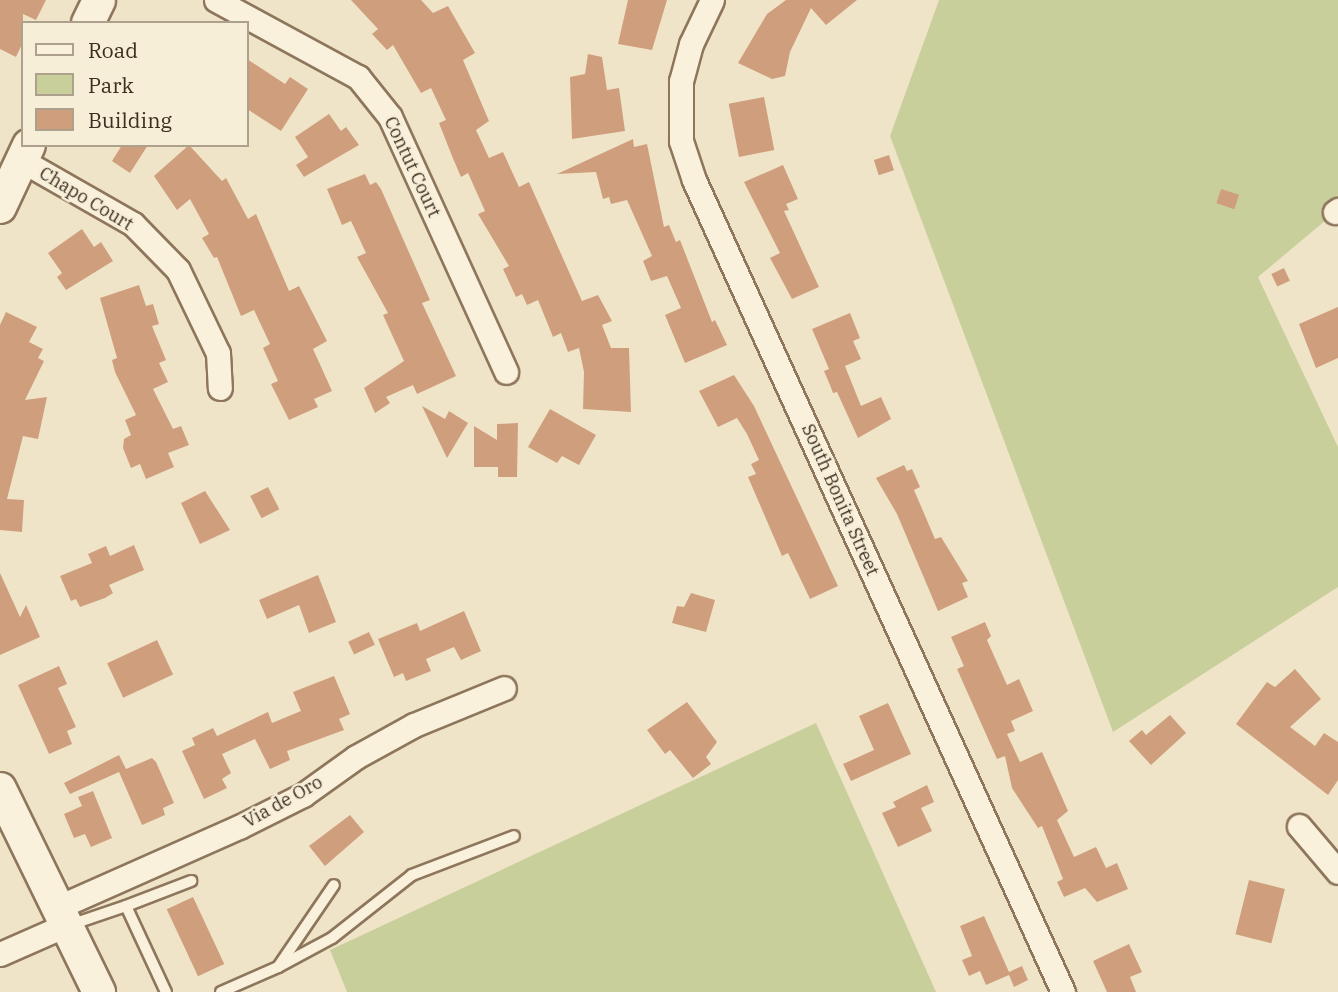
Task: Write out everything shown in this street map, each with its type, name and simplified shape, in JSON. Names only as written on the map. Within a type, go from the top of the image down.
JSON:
[{"type":"main road","points":[[89,21],[99,0]]},
{"type":"main road","points":[[0,207],[25,153]]},
{"type":"main road","points":[[2,797],[99,992]]},
{"type":"street","name":"Contut Court","points":[[216,0],[358,77],[390,117],[506,372]]},
{"type":"street","name":"South Bonita Street","points":[[712,0],[691,44],[681,81],[681,141],[694,180],[1063,992]]},
{"type":"street","name":"Chapo Court","points":[[25,153],[133,224],[178,270],[218,353],[220,388]]},
{"type":"street","name":"Via de Oro","points":[[0,954],[61,917],[282,806],[414,725],[504,688]]},
{"type":"street","points":[[1299,825],[1338,872]]},
{"type":"lane","points":[[221,992],[278,967],[332,938],[412,875],[514,836]]},
{"type":"lane","points":[[61,917],[126,906],[191,881]]},
{"type":"lane","points":[[278,967],[334,886]]},
{"type":"lane","points":[[126,906],[166,992]]},
{"type":"green space","points":[[939,0],[1338,0],[1338,210],[1258,277],[1338,447],[1338,587],[1113,732],[890,136]]},
{"type":"green space","points":[[816,723],[936,992],[347,992],[330,950]]},
{"type":"building","points":[[0,0],[46,0],[36,20],[23,14],[21,46],[16,57],[0,49]]},
{"type":"building","points":[[351,0],[421,0],[433,13],[448,6],[475,53],[463,60],[489,121],[476,130],[489,158],[503,152],[519,187],[529,182],[582,301],[598,295],[612,321],[602,325],[611,348],[629,348],[631,412],[583,409],[584,372],[579,348],[568,352],[561,333],[553,337],[538,300],[527,305],[522,294],[516,297],[503,269],[509,266],[478,214],[485,211],[468,173],[461,177],[452,156],[439,123],[446,120],[431,88],[421,93],[393,45],[387,50],[372,34],[378,29]]},
{"type":"building","points":[[628,0],[667,0],[652,50],[618,44]]},
{"type":"building","points":[[786,0],[857,0],[826,25],[811,8],[790,52],[785,76],[772,79],[738,63],[767,14]]},
{"type":"building","points":[[588,54],[602,57],[607,90],[619,88],[625,131],[572,139],[570,77],[585,74]]},
{"type":"building","points":[[248,60],[285,84],[290,77],[308,89],[281,131],[248,110]]},
{"type":"building","points":[[764,97],[774,150],[739,157],[729,104]]},
{"type":"building","points":[[329,114],[341,131],[346,127],[359,145],[304,177],[296,165],[308,157],[295,137]]},
{"type":"building","points":[[633,139],[634,147],[647,144],[664,227],[669,225],[676,242],[680,240],[712,322],[715,320],[727,345],[685,363],[665,315],[681,308],[667,276],[651,281],[643,261],[652,256],[627,200],[611,204],[609,197],[603,199],[596,172],[557,174]]},
{"type":"building","points":[[121,147],[147,147],[130,173],[112,161]]},
{"type":"building","points":[[187,147],[191,147],[222,181],[226,178],[248,219],[256,214],[289,291],[299,286],[327,341],[313,349],[332,391],[314,399],[318,407],[289,420],[271,384],[278,381],[263,348],[270,344],[254,310],[241,316],[217,257],[214,258],[202,238],[209,234],[190,199],[177,210],[154,176]]},
{"type":"building","points":[[889,155],[894,170],[879,175],[874,160]]},
{"type":"building","points":[[783,165],[798,199],[786,204],[789,210],[784,211],[819,287],[792,299],[770,258],[780,253],[744,182]]},
{"type":"building","points":[[365,174],[370,185],[376,182],[381,189],[430,300],[422,303],[456,376],[417,394],[413,385],[386,397],[390,403],[375,413],[364,388],[404,361],[383,315],[388,313],[357,257],[366,253],[351,221],[342,225],[327,189]]},
{"type":"building","points":[[1221,189],[1239,195],[1234,209],[1216,203]]},
{"type":"building","points":[[82,229],[94,247],[101,242],[113,261],[66,290],[57,277],[62,273],[48,253]]},
{"type":"building","points":[[1284,268],[1290,281],[1277,287],[1271,274]]},
{"type":"building","points":[[139,285],[146,306],[153,304],[159,324],[152,326],[166,360],[159,363],[168,382],[153,389],[173,429],[181,426],[189,445],[168,453],[174,467],[146,479],[140,464],[131,468],[123,448],[124,439],[131,435],[125,420],[136,415],[115,372],[112,360],[117,358],[100,298]]},
{"type":"building","points":[[1338,307],[1338,358],[1316,368],[1299,324]]},
{"type":"building","points":[[6,312],[37,327],[29,342],[43,349],[38,358],[44,361],[25,400],[47,397],[38,439],[23,436],[7,499],[24,500],[22,532],[0,530],[0,325]]},
{"type":"building","points":[[850,313],[860,338],[853,341],[861,359],[845,366],[861,406],[881,397],[891,419],[858,438],[837,392],[833,393],[824,371],[829,369],[812,329]]},
{"type":"building","points":[[734,375],[754,406],[838,586],[810,599],[788,553],[782,556],[748,477],[756,474],[751,464],[759,460],[747,434],[737,418],[718,427],[699,391]]},
{"type":"building","points":[[422,406],[445,419],[449,411],[468,423],[447,458]]},
{"type":"building","points":[[550,409],[596,435],[579,465],[562,456],[557,463],[528,447]]},
{"type":"building","points":[[518,423],[517,477],[498,477],[498,467],[474,467],[474,426],[497,440],[497,424]]},
{"type":"building","points":[[904,465],[907,471],[912,469],[920,487],[914,490],[935,539],[941,537],[968,581],[962,583],[968,597],[938,611],[897,514],[876,478]]},
{"type":"building","points":[[268,487],[279,509],[262,518],[250,496]]},
{"type":"building","points":[[205,491],[230,530],[200,544],[181,503]]},
{"type":"building","points":[[134,545],[144,570],[109,585],[113,593],[105,598],[80,607],[76,599],[71,601],[60,576],[92,563],[88,554],[106,546],[110,556]]},
{"type":"building","points":[[0,573],[20,617],[26,605],[40,637],[0,655]]},
{"type":"building","points":[[318,575],[336,622],[309,633],[299,605],[267,619],[259,600]]},
{"type":"building","points":[[691,593],[715,600],[706,632],[672,623],[677,606],[684,607]]},
{"type":"building","points":[[464,611],[481,651],[461,660],[454,647],[426,659],[431,671],[406,681],[403,673],[394,677],[378,639],[417,623],[420,631]]},
{"type":"building","points":[[985,622],[991,636],[987,640],[1007,685],[1019,679],[1033,711],[1011,721],[1015,731],[1007,734],[1020,762],[1042,752],[1068,811],[1057,820],[1074,857],[1096,847],[1106,868],[1117,863],[1128,889],[1097,902],[1085,888],[1064,897],[1057,882],[1063,879],[1042,826],[1038,828],[1012,788],[1005,756],[997,759],[957,669],[964,666],[951,637]]},
{"type":"building","points":[[369,632],[375,645],[354,654],[348,642]]},
{"type":"building","points":[[157,640],[173,674],[123,698],[107,663]]},
{"type":"building","points":[[59,666],[67,684],[58,688],[76,727],[67,731],[72,744],[49,754],[18,685]]},
{"type":"building","points":[[1295,669],[1321,699],[1290,727],[1315,746],[1324,733],[1338,742],[1338,780],[1328,795],[1236,724],[1267,682],[1275,687]]},
{"type":"building","points":[[334,676],[350,714],[339,719],[344,730],[287,751],[290,760],[270,769],[255,739],[222,754],[231,773],[222,779],[227,788],[204,799],[182,751],[195,745],[192,738],[213,728],[217,736],[268,712],[272,723],[301,711],[293,692]]},
{"type":"building","points":[[687,702],[717,742],[706,757],[711,764],[693,778],[670,750],[665,754],[647,730]]},
{"type":"building","points":[[888,703],[911,754],[851,781],[843,764],[874,750],[859,716]]},
{"type":"building","points":[[1170,715],[1186,733],[1151,765],[1129,741],[1142,730],[1146,735]]},
{"type":"building","points":[[119,755],[126,769],[152,758],[156,762],[174,803],[163,808],[165,815],[142,825],[119,772],[70,794],[64,783]]},
{"type":"building","points":[[927,785],[934,802],[921,808],[932,831],[898,847],[882,813],[896,807],[893,802]]},
{"type":"building","points":[[93,791],[112,838],[91,847],[85,834],[74,838],[64,814],[82,806],[78,797]]},
{"type":"building","points":[[350,815],[364,832],[325,866],[309,846]]},
{"type":"building","points":[[1249,880],[1285,889],[1271,943],[1235,934]]},
{"type":"building","points":[[193,897],[224,964],[198,976],[167,909]]},
{"type":"building","points":[[984,916],[1009,972],[1022,966],[1028,980],[1014,987],[1009,975],[986,985],[980,971],[969,976],[962,960],[972,956],[960,926]]},
{"type":"building","points":[[1129,944],[1142,972],[1130,977],[1136,992],[1107,992],[1093,961]]}]
